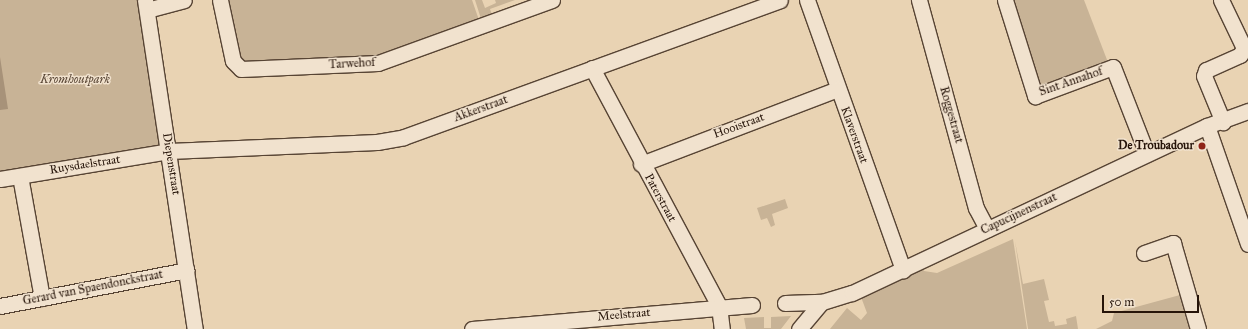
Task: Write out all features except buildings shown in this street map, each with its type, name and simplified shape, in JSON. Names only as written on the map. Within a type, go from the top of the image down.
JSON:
[{"type":"street","points":[[146,5],[184,0]]},
{"type":"street","name":"Tarwehof","points":[[220,0],[233,61],[241,69],[378,63],[552,0]]},
{"type":"street","name":"Akkerstraat","points":[[169,151],[377,142],[404,137],[780,0]]},
{"type":"street","name":"Klaverstraat","points":[[807,0],[837,89],[903,270]]},
{"type":"street","name":"Roggestraat","points":[[919,0],[976,208],[987,229]]},
{"type":"street","name":"Sint Annahof","points":[[1004,0],[1035,96],[1113,67],[1147,154]]},
{"type":"street","points":[[1221,0],[1244,48],[1240,55],[1206,70],[1204,76],[1223,122]]},
{"type":"street","name":"Diepenstraat","points":[[146,5],[195,329]]},
{"type":"street","name":"Paterstraat","points":[[592,68],[641,164],[719,306],[722,329]]},
{"type":"street","name":"Hooistraat","points":[[641,164],[837,89]]},
{"type":"street","name":"Capucijnenstraat","points":[[822,302],[852,293],[1207,126],[1223,122],[1248,111]]},
{"type":"street","points":[[1207,126],[1248,244]]},
{"type":"street","name":"Ruysdaelstraat","points":[[0,179],[169,151]]},
{"type":"street","points":[[20,176],[42,298]]},
{"type":"street","points":[[1144,253],[1173,243],[1198,329]]},
{"type":"street","name":"Gerard van Spaendonckstraat","points":[[0,306],[187,270]]},
{"type":"street","points":[[785,303],[822,302]]},
{"type":"street","points":[[799,329],[822,302]]},
{"type":"street","name":"Meelstraat","points":[[472,329],[719,306],[752,305]]},
{"type":"green space","name":"Kromhoutpark","points":[[0,0],[137,0],[162,148],[0,174]]},
{"type":"green space","points":[[228,0],[472,0],[480,23],[384,56],[240,63]]},
{"type":"green space","points":[[475,0],[482,0],[485,8],[496,3],[495,0],[515,0],[490,9],[493,18],[482,22]]},
{"type":"green space","points":[[1009,0],[1084,0],[1109,65],[1038,91]]},
{"type":"green space","points":[[785,199],[788,208],[772,214],[775,225],[771,227],[767,218],[761,220],[757,208]]},
{"type":"green space","points":[[1013,239],[1027,329],[830,329],[847,308],[861,320],[867,313],[861,297],[923,267],[924,271],[937,273]]},
{"type":"green space","points":[[1015,241],[1023,284],[1044,279],[1049,300],[1044,301],[1049,322],[1054,321],[1055,326],[1067,324],[1066,319],[1076,316],[1078,329],[1028,329]]},
{"type":"green space","points":[[1180,295],[1193,329],[1096,329],[1112,321],[1114,313]]},
{"type":"green space","points":[[791,316],[781,329],[746,329],[744,318],[764,317],[764,328],[771,328],[771,317]]},
{"type":"shaded area","points":[[0,57],[8,109],[0,110]]},
{"type":"place","name":"De Troubadour","points":[[1202,146]]}]
